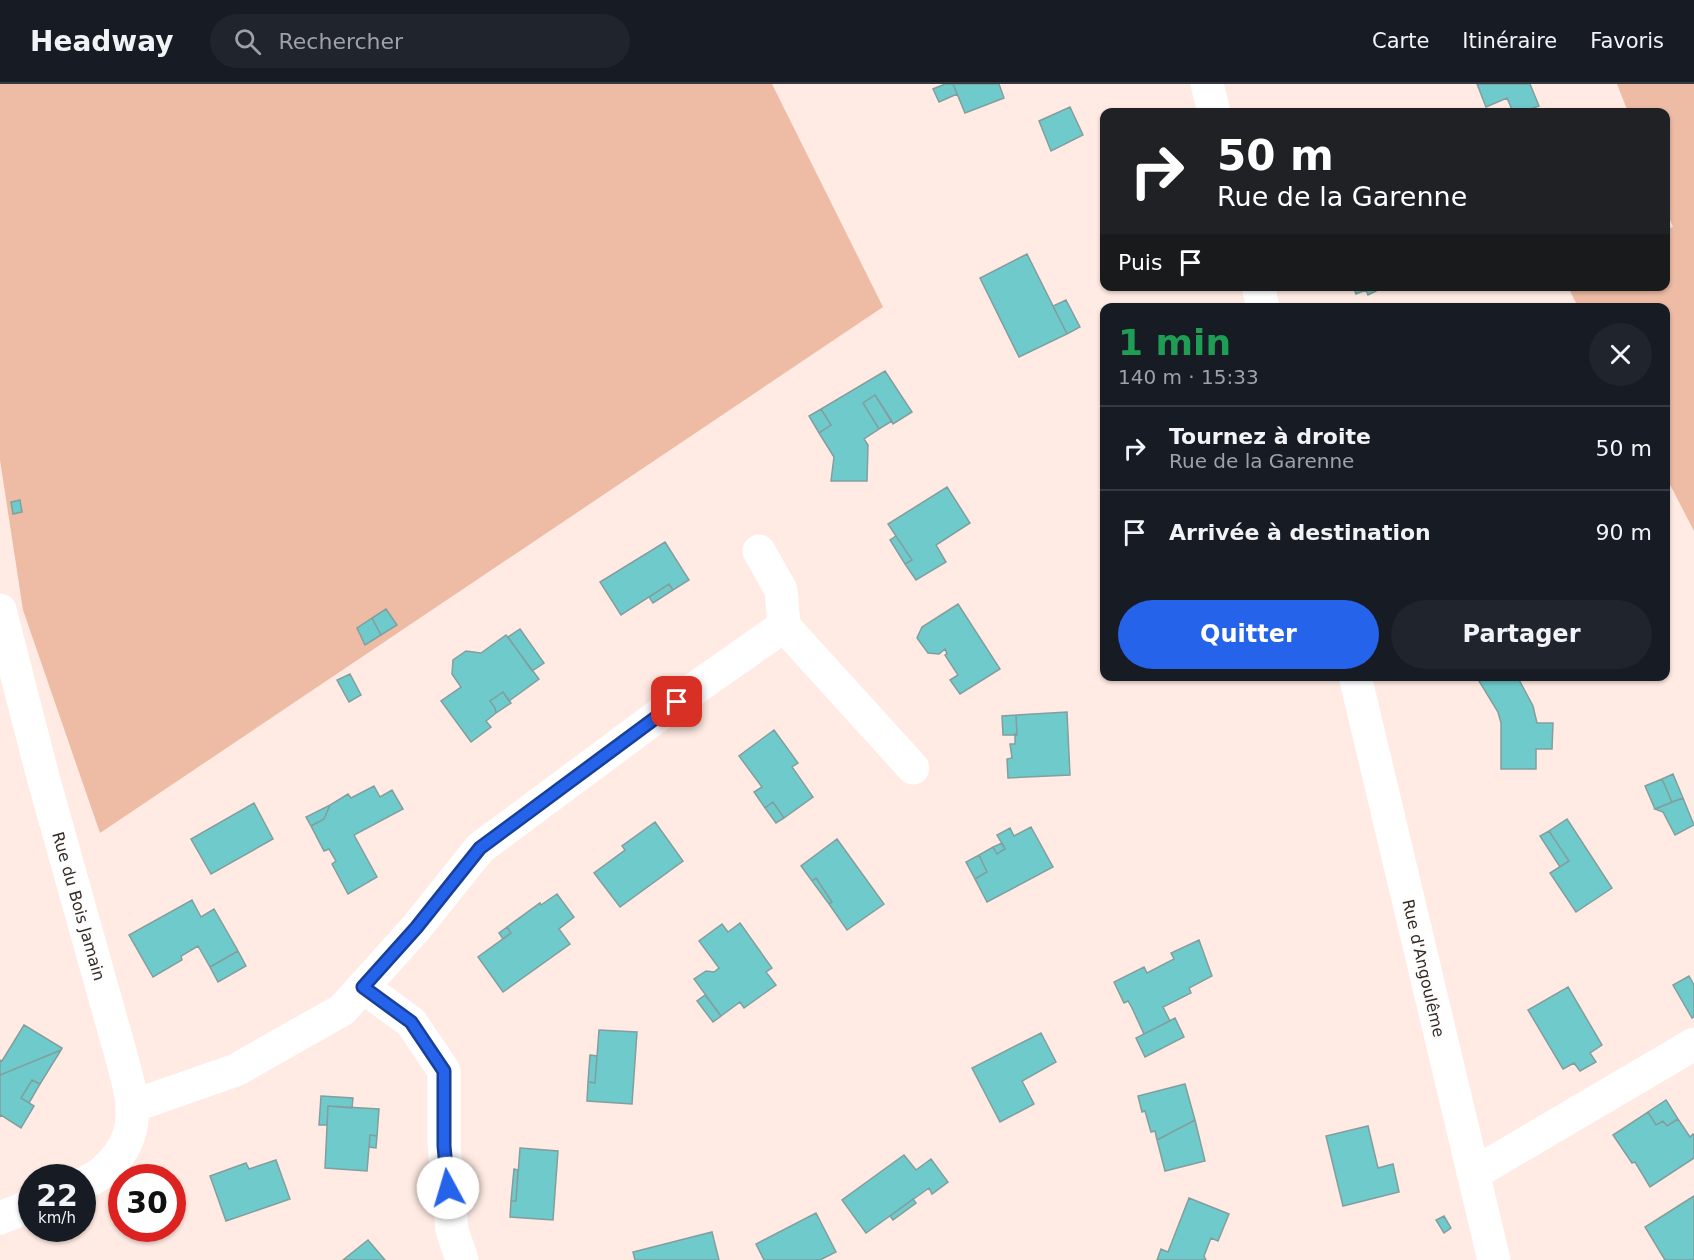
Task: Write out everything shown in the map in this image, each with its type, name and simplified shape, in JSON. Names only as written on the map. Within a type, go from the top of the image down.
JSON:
[{"type":"street","points":[[1207,84],[1213,108]]},
{"type":"street","points":[[759,551],[781,590],[784,627],[914,768]]},
{"type":"street","name":"Rue du Bois Jamain","points":[[0,610],[43,777],[124,1065],[132,1106],[131,1132],[117,1158],[96,1178]]},
{"type":"street","points":[[132,1106],[236,1070],[342,1010],[416,928],[480,848],[694,689],[784,627]]},
{"type":"street","name":"Rue d'Angoulême","points":[[1356,681],[1494,1260]]},
{"type":"street","points":[[363,987],[411,1022],[444,1071],[444,1146],[453,1230],[462,1260]]},
{"type":"street","points":[[1473,1174],[1694,1044]]},
{"type":"street","points":[[0,1218],[18,1211]]},
{"type":"shaded area","points":[[0,84],[772,84],[883,307],[100,833],[23,610],[0,460]]},
{"type":"shaded area","points":[[1617,84],[1694,84],[1694,531],[1670,485],[1670,303],[1576,303],[1570,291],[1670,291],[1670,228],[1673,227],[1670,220],[1670,108],[1626,108]]},
{"type":"building","points":[[945,84],[953,84],[957,94],[939,102],[933,89]]},
{"type":"building","points":[[953,84],[999,84],[1004,98],[965,113]]},
{"type":"building","points":[[1477,84],[1530,84],[1539,106],[1511,108],[1507,98],[1486,107]]},
{"type":"building","points":[[1070,107],[1083,135],[1051,151],[1039,121]]},
{"type":"building","points":[[1027,254],[1067,334],[1019,357],[980,278]]},
{"type":"building","points":[[1066,300],[1080,327],[1067,334],[1053,306]]},
{"type":"building","points":[[885,371],[912,412],[893,424],[875,395],[863,403],[879,429],[864,439],[868,445],[867,481],[831,481],[834,457],[819,433],[831,425],[821,409]]},
{"type":"building","points":[[875,395],[892,421],[879,429],[863,403]]},
{"type":"building","points":[[821,409],[831,425],[819,433],[809,416]]},
{"type":"building","points":[[947,487],[970,523],[936,545],[946,562],[916,580],[905,564],[912,560],[888,524]]},
{"type":"building","points":[[20,500],[22,512],[13,514],[11,502]]},
{"type":"building","points":[[896,536],[912,560],[905,564],[890,540]]},
{"type":"building","points":[[665,542],[689,580],[673,590],[669,584],[621,615],[600,582]]},
{"type":"building","points":[[669,584],[673,590],[653,603],[649,597]]},
{"type":"building","points":[[958,604],[1000,669],[960,694],[950,680],[958,675],[945,655],[947,654],[945,649],[939,654],[928,653],[917,638],[922,627]]},
{"type":"building","points":[[386,609],[397,625],[381,635],[372,618]]},
{"type":"building","points":[[372,618],[381,635],[365,645],[357,628]]},
{"type":"building","points":[[520,629],[544,663],[532,671],[508,637]]},
{"type":"building","points":[[506,635],[539,679],[509,701],[503,692],[490,701],[496,713],[486,721],[491,727],[471,742],[441,701],[461,687],[452,674],[453,660],[466,651],[481,653]]},
{"type":"building","points":[[350,674],[361,695],[349,702],[337,680]]},
{"type":"building","points":[[1479,681],[1520,681],[1533,706],[1537,723],[1553,723],[1552,749],[1536,749],[1536,769],[1501,769],[1501,723],[1498,712]]},
{"type":"building","points":[[503,692],[511,703],[496,713],[490,701]]},
{"type":"building","points":[[1067,712],[1070,775],[1008,778],[1007,759],[1012,758],[1010,744],[1015,744],[1015,734],[1017,735],[1016,715]]},
{"type":"building","points":[[1016,715],[1017,735],[1003,735],[1002,716]]},
{"type":"building","points":[[774,730],[798,763],[792,767],[813,797],[784,818],[773,802],[765,808],[754,792],[762,787],[739,756]]},
{"type":"building","points":[[1673,774],[1683,798],[1672,802],[1662,779]]},
{"type":"building","points":[[1662,779],[1672,802],[1655,809],[1645,786]]},
{"type":"building","points":[[374,786],[380,797],[392,790],[403,809],[354,835],[377,877],[348,894],[332,864],[336,861],[329,849],[324,851],[311,826],[324,819],[330,805],[348,794],[351,798]]},
{"type":"building","points":[[1683,798],[1694,825],[1675,835],[1663,812],[1655,809]]},
{"type":"building","points":[[773,802],[784,818],[776,823],[765,808]]},
{"type":"building","points":[[254,803],[273,839],[211,874],[191,839]]},
{"type":"building","points":[[330,805],[324,819],[311,826],[306,817]]},
{"type":"building","points":[[1567,819],[1612,888],[1576,912],[1550,873],[1569,861],[1549,831]]},
{"type":"building","points":[[655,822],[683,861],[620,907],[594,873],[625,850],[622,846]]},
{"type":"building","points":[[1031,827],[1053,867],[987,902],[975,879],[987,872],[979,855],[993,847],[997,854],[1005,849],[997,835],[1010,828],[1014,836]]},
{"type":"building","points":[[1549,831],[1569,861],[1560,867],[1540,836]]},
{"type":"building","points":[[837,839],[884,904],[847,930],[829,904],[832,902],[816,878],[812,881],[801,866]]},
{"type":"building","points":[[1002,843],[1005,849],[997,854],[993,847]]},
{"type":"building","points":[[979,855],[987,872],[975,879],[966,862]]},
{"type":"building","points":[[816,878],[832,902],[829,904],[812,881]]},
{"type":"building","points":[[557,894],[574,917],[559,929],[570,944],[503,992],[478,957],[511,933],[507,927],[540,903],[541,905]]},
{"type":"building","points":[[192,900],[201,917],[214,909],[238,951],[210,967],[198,946],[181,956],[182,960],[153,977],[129,935]]},
{"type":"building","points":[[740,923],[772,968],[766,972],[776,985],[744,1008],[740,1002],[721,1016],[694,979],[706,971],[714,972],[719,968],[699,941],[722,924],[728,932]]},
{"type":"building","points":[[507,927],[511,933],[503,939],[499,933]]},
{"type":"building","points":[[1199,940],[1212,976],[1189,988],[1191,993],[1163,1007],[1170,1021],[1144,1034],[1128,1001],[1124,1003],[1114,982],[1144,967],[1147,973],[1174,959],[1171,953]]},
{"type":"building","points":[[238,951],[246,966],[218,982],[210,967]]},
{"type":"building","points":[[1689,976],[1694,985],[1694,1017],[1692,1018],[1673,985]]},
{"type":"building","points":[[1568,987],[1602,1045],[1590,1053],[1596,1062],[1580,1071],[1574,1063],[1563,1069],[1528,1010]]},
{"type":"building","points":[[705,995],[721,1016],[713,1022],[697,1001]]},
{"type":"building","points":[[1175,1018],[1184,1037],[1145,1057],[1136,1038]]},
{"type":"building","points":[[24,1025],[62,1048],[0,1075],[0,1060],[2,1061]]},
{"type":"building","points":[[599,1030],[637,1032],[632,1104],[587,1101],[588,1082],[595,1083]]},
{"type":"building","points":[[1041,1033],[1056,1062],[1022,1081],[1034,1104],[1000,1122],[972,1068]]},
{"type":"building","points":[[61,1050],[40,1084],[32,1080],[21,1098],[34,1106],[21,1128],[1,1115],[0,1117],[0,1075]]},
{"type":"building","points":[[590,1055],[597,1056],[595,1083],[588,1082]]},
{"type":"building","points":[[32,1080],[40,1084],[29,1103],[21,1098]]},
{"type":"building","points":[[1185,1084],[1195,1120],[1157,1140],[1155,1131],[1151,1132],[1145,1111],[1142,1112],[1138,1096]]},
{"type":"building","points":[[321,1096],[353,1098],[352,1108],[328,1106],[327,1125],[319,1125]]},
{"type":"building","points":[[1666,1100],[1678,1119],[1667,1126],[1663,1121],[1656,1125],[1648,1112]]},
{"type":"building","points":[[328,1106],[379,1109],[377,1136],[370,1135],[367,1171],[325,1168]]},
{"type":"building","points":[[1648,1112],[1656,1125],[1663,1121],[1667,1126],[1678,1119],[1690,1137],[1693,1134],[1694,1136],[1694,1158],[1650,1187],[1635,1162],[1632,1163],[1613,1135]]},
{"type":"building","points":[[1195,1120],[1205,1161],[1165,1171],[1157,1140]]},
{"type":"building","points":[[1368,1126],[1378,1168],[1393,1164],[1399,1192],[1343,1206],[1326,1136]]},
{"type":"building","points":[[370,1135],[377,1136],[376,1148],[369,1147]]},
{"type":"building","points":[[520,1148],[558,1151],[553,1220],[510,1217],[511,1201],[516,1201]]},
{"type":"building","points":[[904,1155],[916,1170],[931,1159],[948,1182],[932,1194],[929,1188],[866,1233],[842,1200]]},
{"type":"building","points":[[276,1160],[290,1199],[226,1221],[210,1176],[246,1163],[249,1169]]},
{"type":"building","points":[[514,1169],[518,1170],[516,1201],[511,1201]]},
{"type":"building","points":[[1694,1196],[1694,1260],[1665,1260],[1645,1227]]},
{"type":"building","points":[[1189,1198],[1229,1214],[1218,1241],[1211,1238],[1204,1256],[1206,1260],[1157,1260],[1161,1249],[1168,1252]]},
{"type":"building","points":[[913,1199],[916,1203],[893,1220],[890,1216]]},
{"type":"building","points":[[816,1213],[836,1252],[820,1260],[764,1260],[756,1244]]},
{"type":"building","points":[[1444,1216],[1451,1228],[1444,1233],[1436,1220]]},
{"type":"building","points":[[712,1232],[719,1260],[635,1260],[633,1252]]},
{"type":"building","points":[[368,1240],[385,1260],[343,1260]]},
{"type":"route","points":[[448,1188],[444,1146],[444,1071],[411,1022],[363,987],[416,928],[480,848],[677,702]]}]
